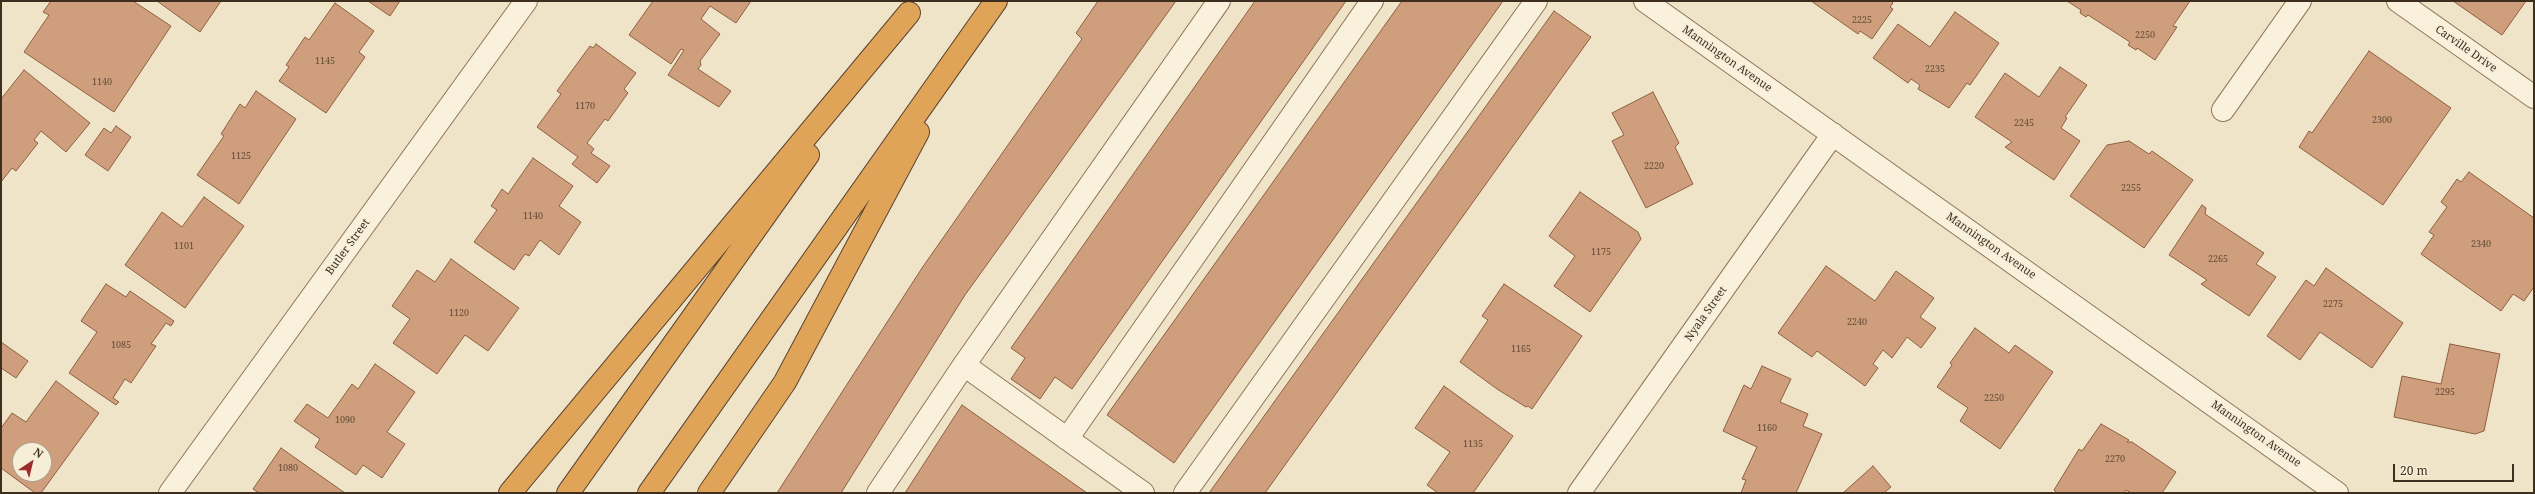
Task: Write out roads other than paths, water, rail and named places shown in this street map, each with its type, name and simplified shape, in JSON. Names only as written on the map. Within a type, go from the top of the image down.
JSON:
[{"type":"highway","points":[[649,493],[996,1]]},
{"type":"highway","points":[[510,493],[913,7]]},
{"type":"highway","points":[[568,493],[913,7]]},
{"type":"highway","points":[[709,493],[785,382],[963,48]]},
{"type":"street","name":"Butler Street","points":[[170,493],[526,1]]},
{"type":"street","points":[[878,493],[964,365],[1219,1]]},
{"type":"street","points":[[1067,439],[1372,1]]},
{"type":"street","points":[[1185,493],[1536,1]]},
{"type":"street","name":"Mannington Avenue","points":[[1645,1],[2337,493]]},
{"type":"street","points":[[2223,110],[2300,1]]},
{"type":"street","name":"Carville Drive","points":[[2398,1],[2534,96]]},
{"type":"street","name":"Nyala Street","points":[[1579,493],[1833,134]]},
{"type":"street","points":[[964,365],[1143,493]]}]
